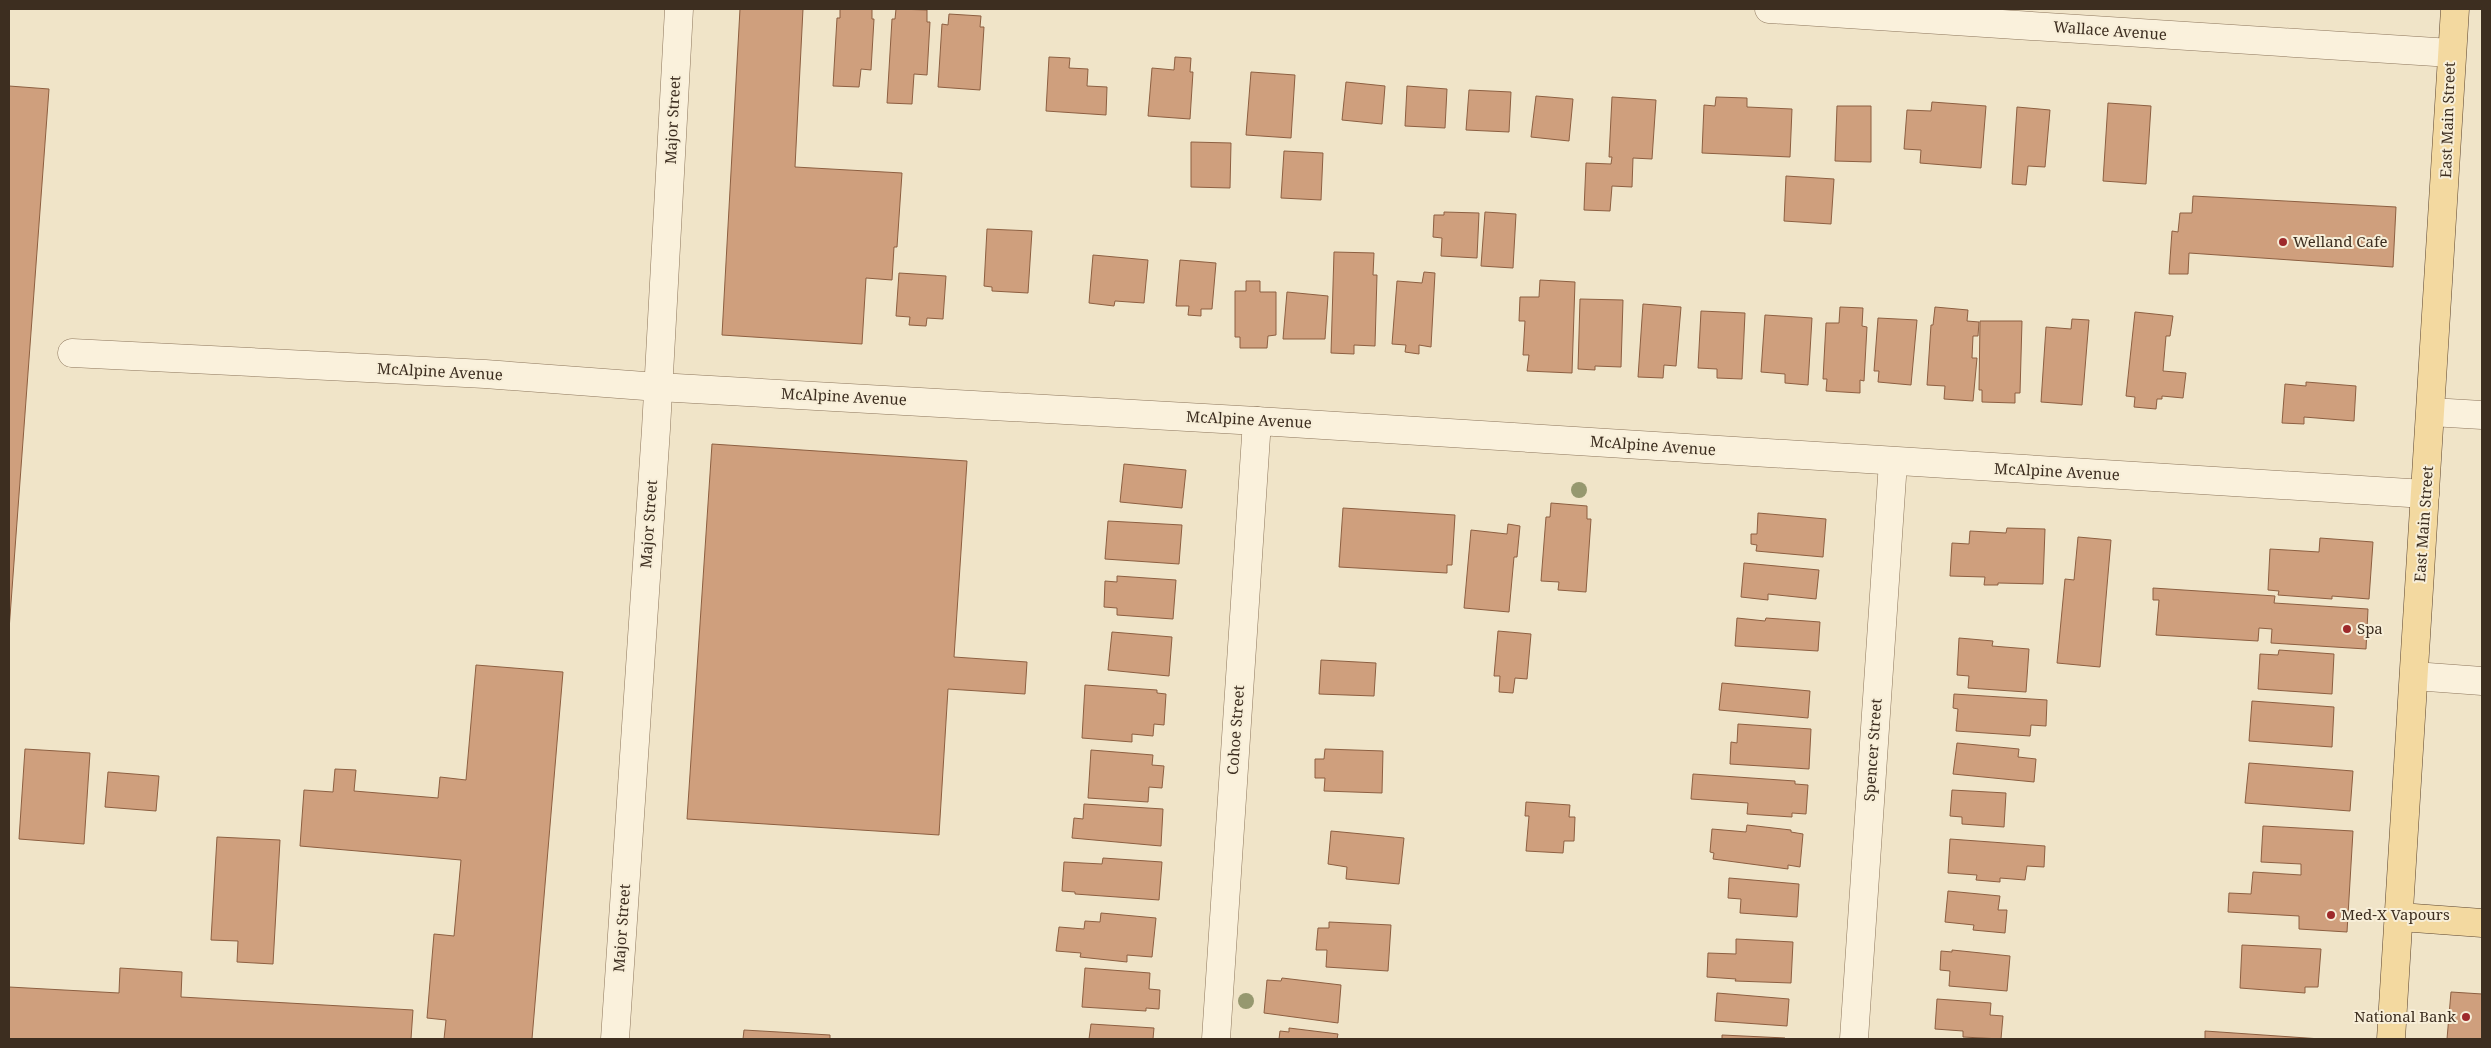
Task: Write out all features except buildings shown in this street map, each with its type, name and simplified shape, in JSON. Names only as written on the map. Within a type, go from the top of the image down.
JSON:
[{"type":"main road","name":"East Main Street","points":[[2391,1039],[2455,9]]},
{"type":"main road","points":[[2400,917],[2482,923]]},
{"type":"street","name":"Major Street","points":[[615,1039],[658,387],[679,9]]},
{"type":"street","name":"Wallace Avenue","points":[[1769,9],[2451,53]]},
{"type":"street","name":"McAlpine Avenue","points":[[72,353],[485,374],[658,387],[1257,421],[2425,494]]},
{"type":"street","points":[[2431,412],[2482,415]]},
{"type":"street","name":"Cohoe Street","points":[[1216,1039],[1257,421]]},
{"type":"street","name":"Spencer Street","points":[[1854,1039],[1893,462]]},
{"type":"street","points":[[2414,676],[2482,682]]},
{"type":"place","name":"Welland Cafe","points":[[2283,242]]},
{"type":"place","name":"Spa","points":[[2347,629]]},
{"type":"place","name":"Med-X Vapours","points":[[2331,915]]},
{"type":"place","name":"National Bank","points":[[2466,1017]]}]
